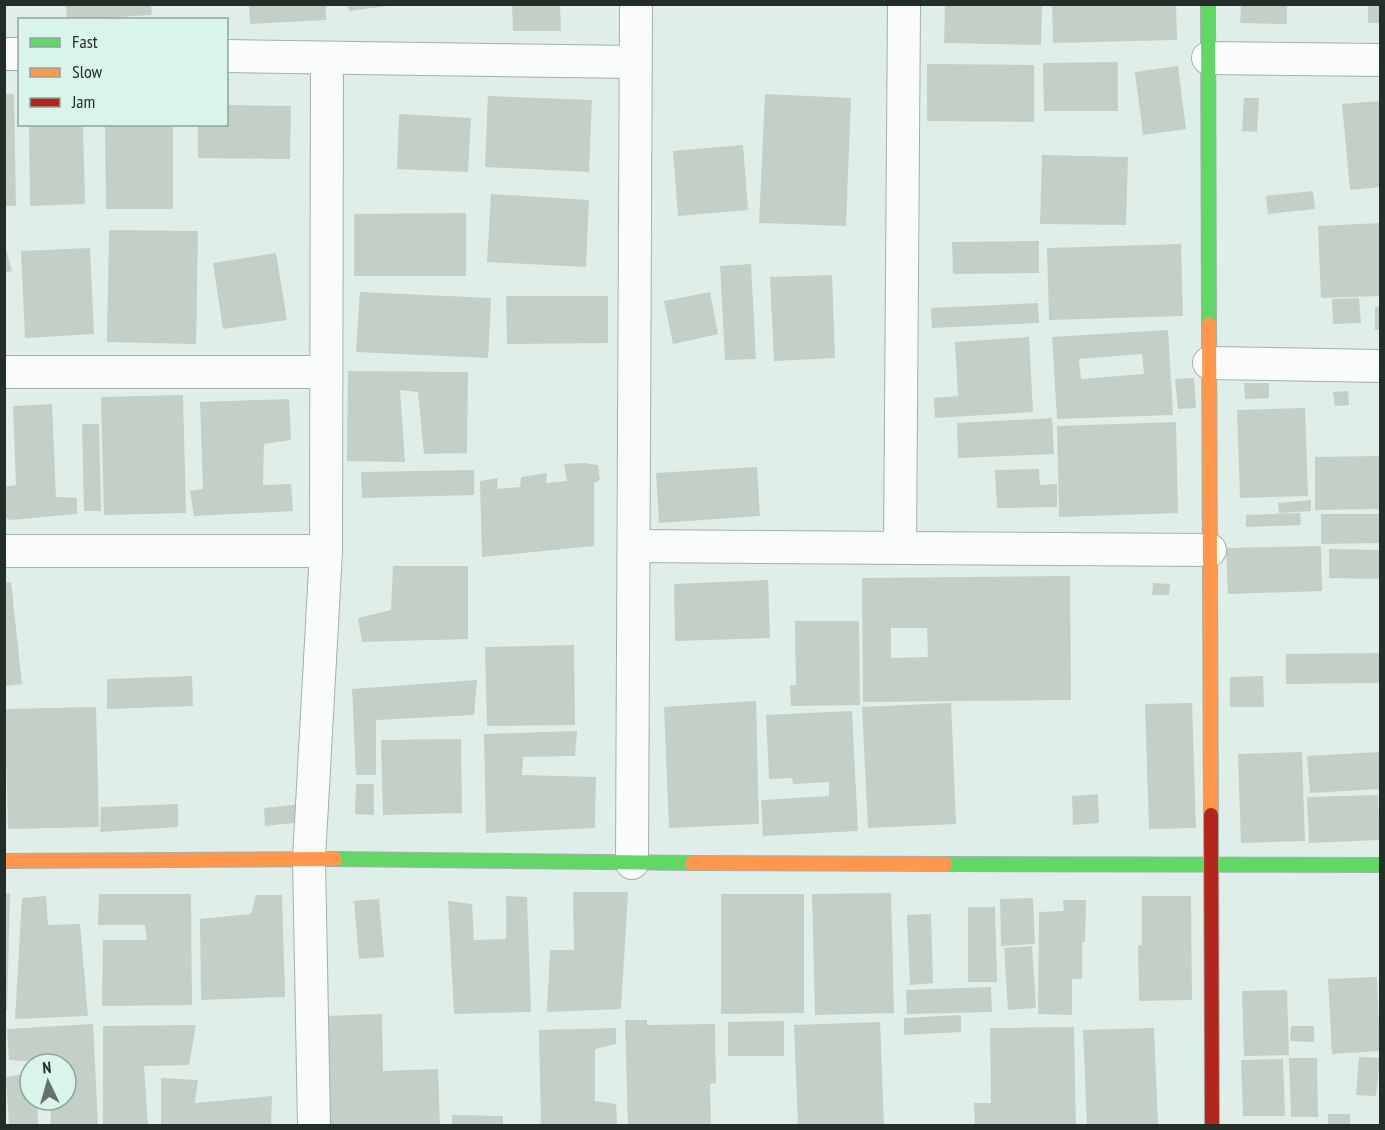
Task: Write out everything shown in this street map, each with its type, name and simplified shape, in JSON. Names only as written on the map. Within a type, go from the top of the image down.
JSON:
[{"type":"street","points":[[632,863],[636,4]]},
{"type":"street","points":[[900,548],[904,4]]},
{"type":"street","points":[[1208,4],[1212,1125]]},
{"type":"street","points":[[228,56],[635,62]]},
{"type":"street","points":[[314,1125],[309,859],[326,551],[327,58]]},
{"type":"street","points":[[1208,58],[1380,60]]},
{"type":"street","points":[[1209,363],[1380,366]]},
{"type":"street","points":[[4,372],[326,372]]},
{"type":"street","points":[[634,546],[1210,550]]},
{"type":"street","points":[[4,550],[326,551]]},
{"type":"street","points":[[4,861],[309,859],[632,863],[1380,864]]},
{"type":"building","points":[[249,4],[326,4],[326,20],[250,24]]},
{"type":"building","points":[[348,4],[387,4],[387,6],[349,11]]},
{"type":"building","points":[[945,4],[1042,4],[1041,45],[944,43]]},
{"type":"building","points":[[1052,4],[1176,4],[1177,40],[1053,43]]},
{"type":"building","points":[[1241,4],[1287,4],[1287,24],[1240,23]]},
{"type":"building","points":[[1368,4],[1380,4],[1380,23],[1368,23]]},
{"type":"building","points":[[66,5],[151,5],[152,15],[101,18],[67,18]]},
{"type":"building","points":[[512,5],[560,5],[561,31],[513,31]]},
{"type":"building","points":[[1118,62],[1118,111],[1044,111],[1043,63]]},
{"type":"building","points":[[927,64],[1034,65],[1034,122],[927,121]]},
{"type":"building","points":[[1178,66],[1186,129],[1143,135],[1135,72]]},
{"type":"building","points":[[4,94],[14,94],[16,206],[4,206]]},
{"type":"building","points":[[765,94],[851,98],[846,226],[759,223]]},
{"type":"building","points":[[488,96],[592,100],[589,172],[485,167]]},
{"type":"building","points":[[1244,98],[1259,98],[1257,132],[1242,131]]},
{"type":"building","points":[[1380,101],[1380,187],[1350,190],[1342,104]]},
{"type":"building","points":[[228,105],[291,106],[290,159],[198,158],[198,126],[228,126]]},
{"type":"building","points":[[399,114],[471,118],[468,172],[397,169]]},
{"type":"building","points":[[29,126],[83,126],[85,204],[30,206]]},
{"type":"building","points":[[105,126],[173,126],[173,209],[106,209]]},
{"type":"building","points":[[743,145],[748,210],[678,216],[673,151]]},
{"type":"building","points":[[1042,155],[1128,157],[1126,225],[1040,224]]},
{"type":"building","points":[[1313,191],[1315,209],[1268,214],[1266,196]]},
{"type":"building","points":[[491,194],[589,200],[586,267],[487,262]]},
{"type":"building","points":[[466,213],[466,276],[354,276],[354,214]]},
{"type":"building","points":[[1380,223],[1380,296],[1321,298],[1318,226]]},
{"type":"building","points":[[109,230],[198,231],[196,344],[107,342]]},
{"type":"building","points":[[1039,241],[1039,273],[953,274],[952,242]]},
{"type":"building","points":[[4,242],[12,271],[4,273]]},
{"type":"building","points":[[1181,244],[1183,316],[1049,320],[1047,248]]},
{"type":"building","points":[[90,248],[94,334],[25,338],[21,251]]},
{"type":"building","points":[[276,253],[287,320],[223,329],[213,263]]},
{"type":"building","points":[[751,264],[756,359],[725,360],[720,266]]},
{"type":"building","points":[[832,275],[835,358],[774,361],[770,277]]},
{"type":"building","points":[[360,292],[491,298],[488,358],[356,352]]},
{"type":"building","points":[[710,292],[718,334],[673,344],[664,301]]},
{"type":"building","points":[[506,296],[608,296],[608,343],[507,344]]},
{"type":"building","points":[[1359,298],[1361,323],[1333,324],[1332,299]]},
{"type":"building","points":[[1038,303],[1039,323],[932,328],[931,308]]},
{"type":"building","points":[[1375,307],[1380,307],[1380,330],[1375,330]]},
{"type":"building","points":[[1168,330],[1173,415],[1057,419],[1052,337]],"holes":[[[1142,354],[1144,374],[1081,379],[1079,359]]]},
{"type":"building","points":[[1029,337],[1033,412],[935,418],[934,398],[958,396],[955,342]]},
{"type":"building","points":[[348,371],[468,372],[467,453],[424,454],[418,392],[400,390],[405,462],[347,461]]},
{"type":"building","points":[[1194,378],[1196,408],[1178,409],[1175,379]]},
{"type":"building","points":[[1244,383],[1269,383],[1269,398],[1245,399]]},
{"type":"building","points":[[1348,391],[1349,405],[1335,406],[1333,392]]},
{"type":"building","points":[[183,395],[186,513],[104,515],[101,397]]},
{"type":"building","points":[[289,399],[291,440],[264,444],[263,485],[291,484],[293,511],[194,516],[190,491],[203,489],[200,402]]},
{"type":"building","points":[[52,404],[56,497],[77,498],[77,514],[10,520],[4,517],[4,487],[16,485],[13,406]]},
{"type":"building","points":[[1305,408],[1308,496],[1240,498],[1237,410]]},
{"type":"building","points":[[1052,418],[1054,454],[958,458],[957,423]]},
{"type":"building","points":[[1176,422],[1178,513],[1059,517],[1057,426]]},
{"type":"building","points":[[82,424],[99,424],[101,511],[84,511]]},
{"type":"building","points":[[1380,456],[1380,509],[1315,510],[1315,457]]},
{"type":"building","points":[[564,464],[598,465],[600,480],[594,483],[594,546],[482,557],[480,481],[498,478],[497,489],[520,487],[521,477],[547,473],[546,483],[567,481]]},
{"type":"building","points":[[757,467],[760,516],[659,523],[656,473]]},
{"type":"building","points":[[1039,469],[1040,485],[1057,484],[1057,507],[997,508],[995,470]]},
{"type":"building","points":[[474,470],[474,495],[362,498],[361,472]]},
{"type":"building","points":[[1311,500],[1311,511],[1279,513],[1278,503]]},
{"type":"building","points":[[1300,513],[1301,525],[1246,527],[1246,515]]},
{"type":"building","points":[[1321,514],[1380,514],[1380,543],[1321,544]]},
{"type":"building","points":[[1321,546],[1322,591],[1228,594],[1226,548]]},
{"type":"building","points":[[1329,549],[1380,550],[1380,579],[1329,578]]},
{"type":"building","points":[[393,566],[468,566],[468,639],[362,642],[358,618],[391,610]]},
{"type":"building","points":[[1070,576],[1071,700],[863,702],[862,578]],"holes":[[[891,628],[927,628],[928,657],[891,658]]]},
{"type":"building","points":[[768,580],[770,638],[675,641],[674,584]]},
{"type":"building","points":[[11,582],[22,684],[4,686],[4,583]]},
{"type":"building","points":[[1153,583],[1170,584],[1169,595],[1152,595]]},
{"type":"building","points":[[795,621],[859,621],[860,705],[791,706],[790,685],[796,685]]},
{"type":"building","points":[[574,645],[575,725],[487,726],[485,647]]},
{"type":"building","points":[[1380,653],[1380,683],[1286,684],[1286,654]]},
{"type":"building","points":[[192,676],[193,706],[107,709],[107,679]]},
{"type":"building","points":[[1263,676],[1264,707],[1230,707],[1230,677]]},
{"type":"building","points":[[477,680],[474,715],[376,720],[376,775],[356,775],[352,689]]},
{"type":"building","points":[[756,701],[759,824],[669,828],[664,707]]},
{"type":"building","points":[[951,703],[956,824],[868,828],[862,707]]},
{"type":"building","points":[[1192,703],[1196,828],[1149,829],[1145,704]]},
{"type":"building","points":[[96,707],[99,827],[8,829],[5,709]]},
{"type":"building","points":[[852,711],[858,831],[763,836],[761,800],[829,796],[829,782],[793,784],[792,778],[769,779],[766,715]]},
{"type":"building","points":[[577,731],[575,756],[523,757],[522,775],[596,777],[595,828],[486,833],[484,734]]},
{"type":"building","points":[[461,739],[462,813],[383,815],[381,740]]},
{"type":"building","points":[[1302,752],[1305,841],[1241,843],[1238,754]]},
{"type":"building","points":[[1380,752],[1380,789],[1310,793],[1307,756]]},
{"type":"building","points":[[356,784],[374,784],[374,815],[355,814]]},
{"type":"building","points":[[1098,794],[1099,823],[1073,825],[1072,796]]},
{"type":"building","points":[[1378,795],[1380,840],[1309,843],[1307,797]]},
{"type":"building","points":[[178,804],[178,827],[100,832],[101,807]]},
{"type":"building","points":[[301,804],[303,822],[265,826],[264,808]]},
{"type":"building","points":[[573,892],[628,892],[621,1009],[547,1012],[550,950],[574,950]]},
{"type":"building","points":[[4,893],[10,893],[7,1010],[4,1010]]},
{"type":"building","points":[[891,893],[894,1013],[815,1015],[812,894]]},
{"type":"building","points":[[99,894],[191,894],[192,1005],[102,1006],[103,940],[147,940],[145,925],[98,925]]},
{"type":"building","points":[[721,894],[804,894],[804,1013],[721,1014]]},
{"type":"building","points":[[256,895],[282,895],[285,997],[201,1000],[200,919],[251,914]]},
{"type":"building","points":[[46,896],[48,925],[80,924],[88,1016],[15,1019],[22,898]]},
{"type":"building","points":[[506,896],[527,897],[531,1012],[454,1014],[448,901],[472,904],[474,940],[506,939]]},
{"type":"building","points":[[1142,896],[1191,896],[1192,1000],[1139,1001],[1138,946],[1142,945]]},
{"type":"building","points":[[1033,898],[1035,944],[1001,946],[1000,899]]},
{"type":"building","points":[[379,899],[384,957],[359,959],[354,901]]},
{"type":"building","points":[[1063,900],[1086,900],[1085,942],[1082,942],[1082,979],[1072,979],[1072,1015],[1038,1014],[1039,912],[1064,911]]},
{"type":"building","points":[[968,907],[995,907],[997,982],[968,982]]},
{"type":"building","points":[[931,914],[933,983],[910,985],[907,915]]},
{"type":"building","points":[[1032,946],[1036,1008],[1008,1010],[1004,948]]},
{"type":"building","points":[[1377,977],[1380,1051],[1332,1054],[1328,979]]},
{"type":"building","points":[[991,987],[992,1012],[907,1014],[906,990]]},
{"type":"building","points":[[1287,990],[1289,1055],[1244,1056],[1242,991]]},
{"type":"building","points":[[382,1014],[383,1071],[438,1069],[440,1126],[329,1126],[325,1016]]},
{"type":"building","points":[[961,1015],[961,1032],[904,1035],[904,1018]]},
{"type":"building","points":[[625,1020],[647,1020],[647,1025],[715,1024],[716,1083],[710,1084],[711,1126],[628,1126]]},
{"type":"building","points":[[784,1021],[784,1056],[728,1056],[728,1022]]},
{"type":"building","points":[[880,1022],[884,1126],[798,1126],[794,1025]]},
{"type":"building","points":[[93,1024],[98,1126],[51,1126],[50,1112],[78,1112],[78,1052],[18,1052],[18,1061],[9,1060],[7,1029]]},
{"type":"building","points":[[196,1025],[189,1065],[144,1066],[148,1126],[103,1126],[103,1026]]},
{"type":"building","points":[[1291,1026],[1314,1026],[1314,1042],[1290,1041]]},
{"type":"building","points":[[1074,1027],[1076,1126],[975,1126],[974,1103],[991,1103],[990,1028]]},
{"type":"building","points":[[616,1028],[616,1044],[595,1049],[595,1101],[616,1104],[617,1126],[541,1126],[539,1030]]},
{"type":"building","points":[[1154,1028],[1158,1126],[1087,1126],[1083,1030]]},
{"type":"building","points":[[1359,1057],[1380,1058],[1376,1096],[1356,1095]]},
{"type":"building","points":[[1289,1058],[1317,1058],[1318,1117],[1291,1117]]},
{"type":"building","points":[[1283,1059],[1285,1116],[1243,1116],[1241,1060]]},
{"type":"building","points":[[18,1075],[18,1112],[37,1112],[38,1126],[9,1126],[6,1077]]},
{"type":"building","points":[[161,1078],[198,1080],[195,1103],[272,1096],[271,1126],[161,1126]]},
{"type":"building","points":[[1328,1114],[1350,1114],[1350,1126],[1328,1126]]},
{"type":"building","points":[[452,1115],[503,1116],[503,1126],[452,1126]]},
{"type":"traffic: fast","points":[[1208,4],[1209,324]]},
{"type":"traffic: fast","points":[[335,859],[692,863]]},
{"type":"traffic: fast","points":[[945,864],[1380,865]]},
{"type":"traffic: slow","points":[[1209,324],[1211,815]]},
{"type":"traffic: slow","points":[[4,861],[335,859]]},
{"type":"traffic: slow","points":[[692,863],[945,864]]},
{"type":"traffic: jam","points":[[1211,815],[1212,1126]]}]
